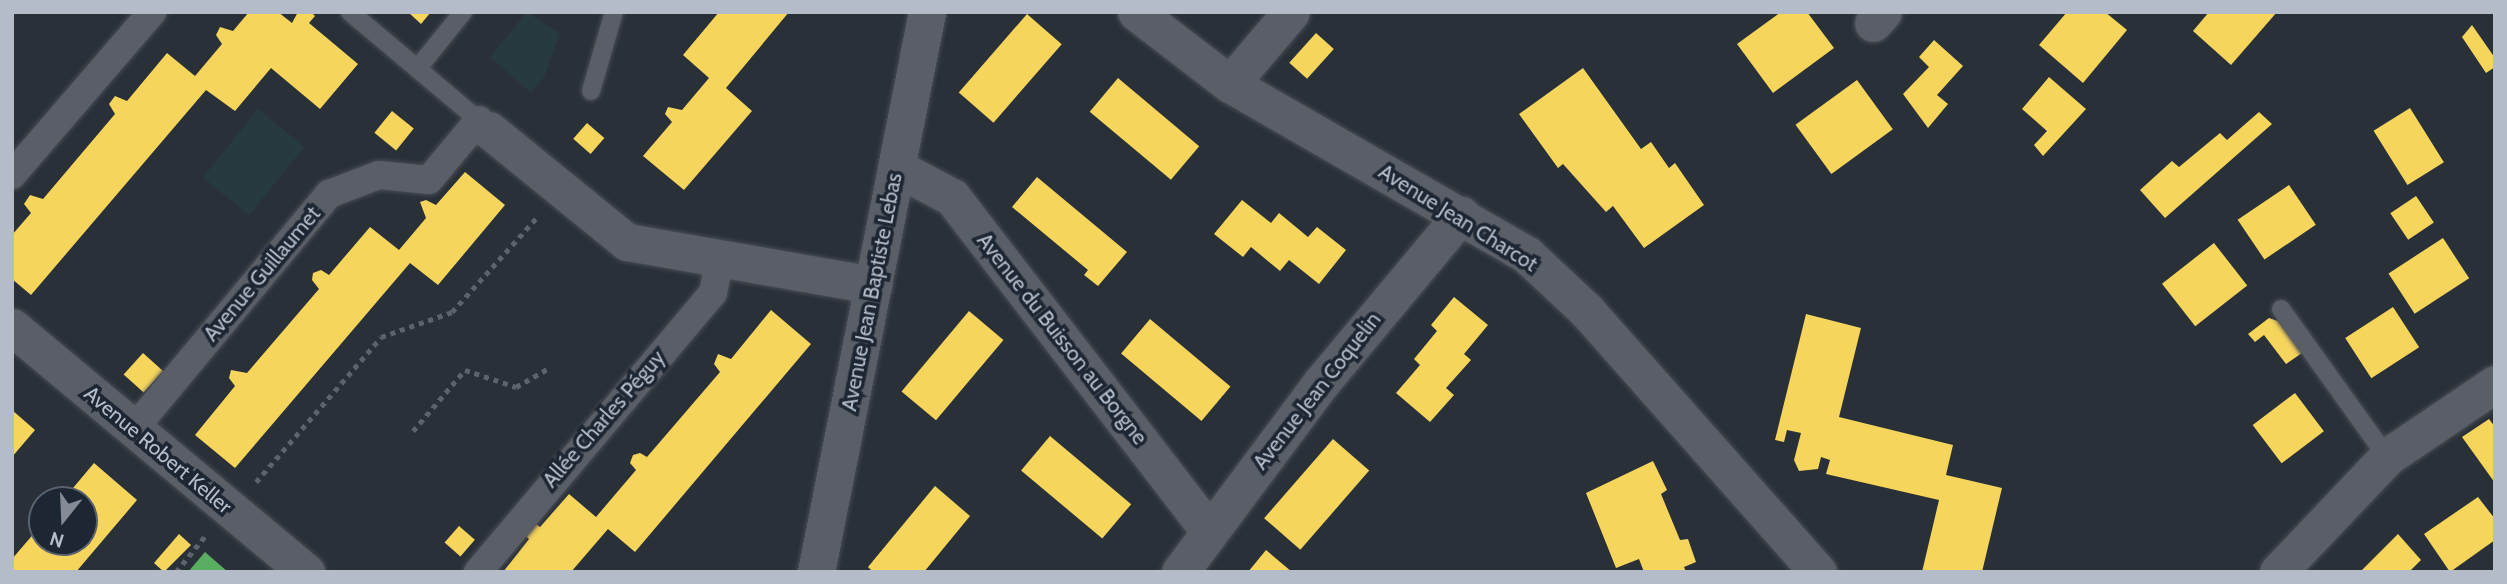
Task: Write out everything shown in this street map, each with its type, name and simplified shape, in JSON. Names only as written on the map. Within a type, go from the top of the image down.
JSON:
[{"type":"street","points":[[12,175],[152,12]]},
{"type":"street","name":"Avenue Jean Baptiste Lebas","points":[[816,572],[927,12]]},
{"type":"street","name":"Avenue Jean Charcot","points":[[1136,12],[1230,84],[1461,215],[1527,256],[1587,311],[1818,572]]},
{"type":"street","points":[[1230,84],[1291,12]]},
{"type":"street","points":[[484,125],[559,191],[627,242],[719,261],[873,285]]},
{"type":"street","name":"Avenue Guillaumet","points":[[133,430],[329,194],[379,176],[429,180],[484,125]]},
{"type":"street","name":"Avenue du Buisson au Borgne","points":[[897,168],[952,197],[1209,531]]},
{"type":"street","name":"Avenue Jean Coquelin","points":[[1180,572],[1321,383],[1461,215]]},
{"type":"street","name":"Allée Charles Péguy","points":[[478,572],[713,293],[719,261]]},
{"type":"street","name":"Avenue Robert Keller","points":[[12,327],[306,572]]},
{"type":"street","points":[[2285,569],[2388,457],[2495,384]]},
{"type":"lane","points":[[351,12],[484,125]]},
{"type":"lane","points":[[418,68],[463,12]]},
{"type":"lane","points":[[591,91],[614,12]]},
{"type":"lane","points":[[2281,309],[2388,457]]},
{"type":"path","points":[[176,572],[225,507],[251,488],[381,337],[452,312],[559,191]]},
{"type":"path","points":[[413,432],[465,370],[516,387],[549,368]]},
{"type":"green space","points":[[527,12],[560,34],[544,77],[531,93],[490,57]]},
{"type":"green space","points":[[258,109],[305,147],[249,215],[203,177]]},
{"type":"building: Logements","points":[[249,12],[278,12],[292,23],[298,12],[311,12],[315,16],[309,23],[358,64],[320,109],[271,68],[235,111],[206,90],[31,295],[12,279],[12,235],[31,213],[24,204],[30,195],[43,199],[115,114],[109,104],[115,96],[127,101],[167,53],[195,76],[222,44],[216,35],[220,27],[233,31]]},
{"type":"building: Logements","points":[[408,12],[431,12],[421,24]]},
{"type":"building: Logements","points":[[719,12],[789,12],[726,88],[752,111],[684,190],[643,156],[672,122],[665,114],[668,107],[682,110],[709,78],[683,55]]},
{"type":"building: Logements","points":[[1781,12],[1807,12],[1834,48],[1773,93],[1737,44]]},
{"type":"building: Logements","points":[[2067,12],[2105,12],[2127,30],[2083,83],[2039,45]]},
{"type":"building: Logements","points":[[2209,12],[2277,12],[2231,65],[2193,31]]},
{"type":"building: Logements","points":[[1027,14],[1062,44],[993,123],[959,92]]},
{"type":"building: Logements","points":[[2472,25],[2495,58],[2495,67],[2486,73],[2462,37]]},
{"type":"building: Logements","points":[[1316,33],[1334,49],[1307,79],[1289,63]]},
{"type":"building: Logements","points":[[1934,40],[1963,66],[1937,95],[1948,104],[1928,128],[1903,94],[1929,67],[1919,57]]},
{"type":"building: Logements","points":[[1583,68],[1641,149],[1651,142],[1669,168],[1675,163],[1704,205],[1644,248],[1613,206],[1606,212],[1563,164],[1558,168],[1519,114]]},
{"type":"building: Logements","points":[[2049,77],[2086,109],[2043,156],[2034,145],[2047,131],[2022,109]]},
{"type":"building: Logements","points":[[1118,78],[1199,146],[1171,180],[1090,112]]},
{"type":"building: Logements","points":[[1857,80],[1893,129],[1831,174],[1796,125]]},
{"type":"building: Logements","points":[[2410,108],[2444,162],[2407,185],[2374,131]]},
{"type":"building: Logements","points":[[392,111],[414,129],[396,150],[374,133]]},
{"type":"building: Logements","points":[[2259,112],[2272,124],[2165,218],[2140,190],[2172,161],[2179,167],[2220,133],[2227,140]]},
{"type":"building: Logements","points":[[587,123],[604,138],[591,154],[573,139]]},
{"type":"building: Logements","points":[[465,172],[505,205],[438,285],[410,263],[235,468],[195,435],[235,386],[229,378],[231,370],[247,373],[319,289],[312,280],[313,273],[321,270],[329,275],[370,227],[399,250],[426,218],[420,202],[426,200],[436,205]]},
{"type":"building: Logements","points":[[1037,177],[1127,252],[1098,286],[1084,275],[1088,270],[1012,207]]},
{"type":"building: Logements","points":[[2289,185],[2316,225],[2264,259],[2238,220]]},
{"type":"building: Logements","points":[[2416,196],[2434,223],[2408,240],[2390,213]]},
{"type":"building: Logements","points":[[1242,200],[1271,223],[1279,213],[1308,237],[1317,227],[1346,250],[1319,284],[1289,260],[1280,271],[1251,247],[1243,257],[1214,234]]},
{"type":"building: Logements","points":[[2443,238],[2469,278],[2415,314],[2388,273]]},
{"type":"building: Logements","points":[[2214,243],[2247,286],[2195,326],[2162,284]]},
{"type":"building: Logements","points":[[1454,297],[1488,325],[1464,354],[1471,360],[1446,388],[1454,395],[1430,422],[1396,393],[1420,365],[1414,359],[1437,331],[1431,325]]},
{"type":"building: Logements","points":[[2393,307],[2419,347],[2371,378],[2345,338]]},
{"type":"building: Logements","points":[[771,310],[811,344],[635,552],[608,529],[571,572],[503,572],[529,539],[523,533],[536,524],[540,527],[569,494],[596,517],[636,470],[630,463],[633,455],[640,453],[647,457],[720,372],[714,364],[718,354],[731,359]]},
{"type":"building: Logements","points":[[969,311],[1003,340],[936,420],[902,391]]},
{"type":"building: Logements","points":[[1806,314],[1861,328],[1839,417],[1953,445],[1946,475],[2002,488],[1982,572],[1922,572],[1939,500],[1826,474],[1830,460],[1821,457],[1818,469],[1799,471],[1794,460],[1801,433],[1787,430],[1784,442],[1775,440]]},
{"type":"building: Logements","points":[[2269,318],[2278,321],[2302,353],[2286,364],[2264,335],[2255,342],[2248,334]]},
{"type":"building: Logements","points":[[1150,319],[1230,386],[1202,421],[1121,353]]},
{"type":"building: Logements","points":[[143,353],[163,371],[144,393],[124,375]]},
{"type":"building: Logements","points":[[2295,393],[2324,431],[2282,463],[2253,425]]},
{"type":"building: Logements","points":[[12,410],[35,430],[12,457]]},
{"type":"building: Logements","points":[[2489,419],[2495,427],[2495,483],[2462,437]]},
{"type":"building: Logements","points":[[1050,436],[1131,504],[1102,539],[1021,470]]},
{"type":"building: Logements","points":[[1333,439],[1369,470],[1300,550],[1264,518]]},
{"type":"building: Logements","points":[[1653,461],[1667,490],[1661,494],[1680,540],[1688,539],[1696,562],[1684,567],[1686,572],[1644,572],[1639,559],[1616,568],[1586,493]]},
{"type":"building: Logements","points":[[94,463],[137,500],[98,546],[98,486],[75,486]]},
{"type":"building: Logements","points":[[935,486],[970,516],[924,572],[873,572],[868,567]]},
{"type":"building: Logements","points":[[2478,497],[2495,519],[2495,540],[2450,572],[2424,534]]},
{"type":"building: Logements","points":[[459,526],[475,540],[460,556],[445,543]]},
{"type":"building: Logements","points":[[179,534],[191,545],[164,572],[154,563]]},
{"type":"building: Logements","points":[[2398,534],[2421,560],[2409,572],[2360,572]]},
{"type":"building: Logements","points":[[28,540],[28,556],[90,556],[76,572],[12,572],[12,559]]},
{"type":"building: Logements","points":[[1266,550],[1292,572],[1248,572]]},
{"type":"building: Public","points":[[205,552],[228,572],[188,572]]}]
